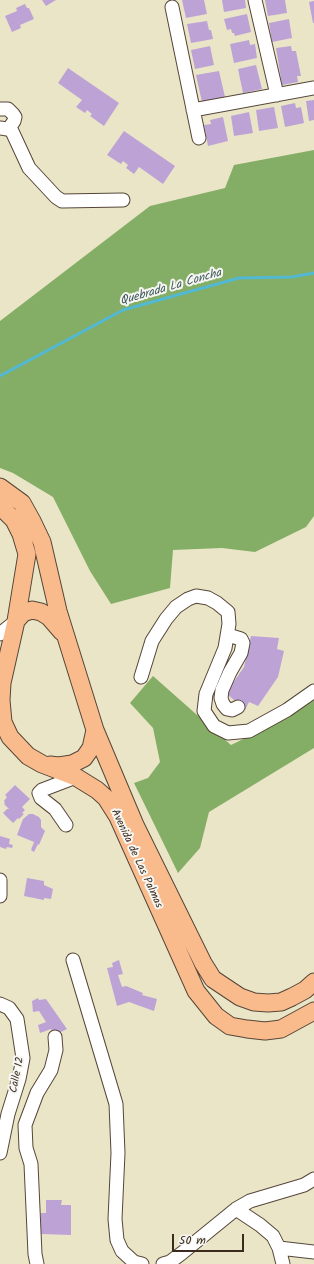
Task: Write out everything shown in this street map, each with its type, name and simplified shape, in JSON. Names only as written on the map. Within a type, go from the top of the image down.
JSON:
[{"type":"main road","name":"Avenida de Las Palmas","points":[[0,487],[22,503],[42,542],[65,637],[95,730],[135,825],[203,963],[213,979],[240,997],[254,1002],[268,1003],[281,1002],[292,997],[306,990],[314,982]]},
{"type":"main road","name":"Avenida de Las Palmas","points":[[0,506],[14,520],[21,534],[27,554],[16,621],[2,683],[1,711],[3,722],[10,738],[28,756],[42,764],[76,778],[97,790],[106,798],[118,817],[196,991],[216,1016],[230,1026],[265,1030],[281,1029],[314,1011]]},
{"type":"main road","points":[[16,621],[23,613],[32,610],[41,612],[50,617],[65,637]]},
{"type":"main road","points":[[42,764],[59,766],[72,764],[84,758],[90,748],[95,730]]},
{"type":"street","points":[[255,0],[277,95]]},
{"type":"street","points":[[172,7],[199,138]]},
{"type":"street","points":[[193,110],[314,88]]},
{"type":"street","points":[[0,108],[8,109],[14,114],[14,121],[5,128],[29,168],[56,198],[62,201],[123,200]]},
{"type":"street","points":[[141,677],[152,641],[169,615],[176,607],[188,599],[196,596],[208,598],[217,602],[228,612],[228,630],[224,648],[206,694],[204,711],[214,726],[228,733],[249,731],[287,710],[314,691]]},
{"type":"street","points":[[0,634],[16,621]]},
{"type":"street","points":[[228,630],[241,639],[243,643],[241,653],[222,690],[221,698],[227,709],[232,710],[238,707]]},
{"type":"street","points":[[66,826],[55,809],[41,798],[39,793],[42,790],[76,778]]},
{"type":"street","points":[[0,880],[0,896]]},
{"type":"street","points":[[73,960],[116,1104],[118,1138],[115,1219],[117,1240],[122,1251],[134,1262],[142,1264]]},
{"type":"street","name":"Calle 12","points":[[0,1004],[9,1008],[17,1019],[24,1058],[8,1114],[0,1153]]},
{"type":"street","points":[[37,1264],[35,1254],[30,1164],[26,1148],[25,1125],[37,1093],[51,1070],[56,1050],[55,1037]]},
{"type":"street","points":[[163,1264],[170,1262],[236,1209],[250,1201],[304,1185],[314,1179]]},
{"type":"street","points":[[236,1209],[260,1225],[273,1236],[283,1264]]},
{"type":"street","points":[[278,1248],[314,1252]]},
{"type":"green space","points":[[314,150],[314,516],[306,527],[255,552],[222,548],[173,550],[170,588],[111,604],[90,571],[53,497],[13,473],[0,468],[0,321],[150,206],[225,188],[234,165]]},
{"type":"green space","points":[[153,676],[231,745],[288,717],[314,700],[314,748],[209,812],[200,848],[178,873],[134,783],[148,778],[160,762],[153,728],[130,703]]},
{"type":"building","points":[[42,0],[56,0],[46,6]]},
{"type":"building","points":[[182,0],[204,0],[207,14],[186,18]]},
{"type":"building","points":[[222,0],[245,0],[246,8],[224,12]]},
{"type":"building","points":[[265,0],[285,0],[287,13],[268,16]]},
{"type":"building","points":[[314,1],[314,23],[313,23],[309,2]]},
{"type":"building","points":[[25,4],[27,8],[29,8],[34,19],[20,25],[21,28],[12,32],[5,16],[17,11],[16,8]]},
{"type":"building","points":[[247,14],[251,32],[235,36],[231,29],[227,30],[224,19]]},
{"type":"building","points":[[289,19],[292,38],[272,42],[269,23]]},
{"type":"building","points":[[207,21],[213,39],[191,43],[187,24]]},
{"type":"building","points":[[249,40],[250,45],[255,44],[257,58],[234,63],[230,44]]},
{"type":"building","points":[[210,46],[214,65],[195,69],[191,50]]},
{"type":"building","points":[[291,46],[292,51],[296,51],[301,76],[297,76],[298,82],[282,85],[276,48]]},
{"type":"building","points":[[256,65],[262,89],[243,93],[238,69]]},
{"type":"building","points":[[68,68],[119,103],[104,126],[90,116],[92,114],[87,110],[85,113],[76,107],[82,100],[58,83]]},
{"type":"building","points":[[219,71],[225,97],[202,102],[196,75]]},
{"type":"building","points":[[314,100],[314,120],[309,121],[306,101]]},
{"type":"building","points":[[295,103],[296,108],[301,107],[304,123],[285,127],[281,106]]},
{"type":"building","points":[[274,107],[278,128],[259,131],[256,110]]},
{"type":"building","points":[[249,112],[253,133],[234,136],[231,116]]},
{"type":"building","points":[[223,117],[228,141],[208,146],[204,125],[211,124],[210,120]]},
{"type":"building","points":[[124,131],[175,166],[163,184],[139,167],[134,174],[126,168],[128,165],[123,161],[121,164],[107,155]]},
{"type":"building","points":[[251,636],[279,638],[277,649],[284,651],[278,677],[258,706],[249,702],[245,710],[226,693],[244,667]]},
{"type":"building","points":[[15,785],[30,799],[22,807],[25,810],[22,813],[24,814],[13,823],[3,813],[9,809],[4,804],[7,797],[5,795]]},
{"type":"building","points":[[29,814],[39,817],[41,820],[41,827],[45,831],[34,852],[31,850],[34,842],[17,835],[23,819]]},
{"type":"building","points":[[0,836],[10,839],[9,844],[13,845],[12,848],[7,847],[6,849],[0,847]]},
{"type":"building","points":[[27,878],[44,881],[44,885],[53,889],[51,899],[44,898],[44,900],[24,896]]},
{"type":"building","points":[[119,960],[123,974],[118,975],[122,987],[126,986],[143,993],[142,995],[157,999],[154,1011],[129,1002],[117,1006],[107,968],[113,967],[112,963]]},
{"type":"building","points":[[38,998],[39,1000],[46,999],[67,1029],[55,1035],[51,1029],[40,1033],[38,1025],[46,1022],[39,1011],[33,1012],[32,1001]]},
{"type":"building","points":[[46,1200],[62,1200],[61,1205],[71,1205],[71,1235],[41,1234],[41,1213],[46,1213]]},
{"type":"waterway","name":"Quebrada La Concha","points":[[0,376],[123,310],[239,278],[292,277],[314,273]]}]
